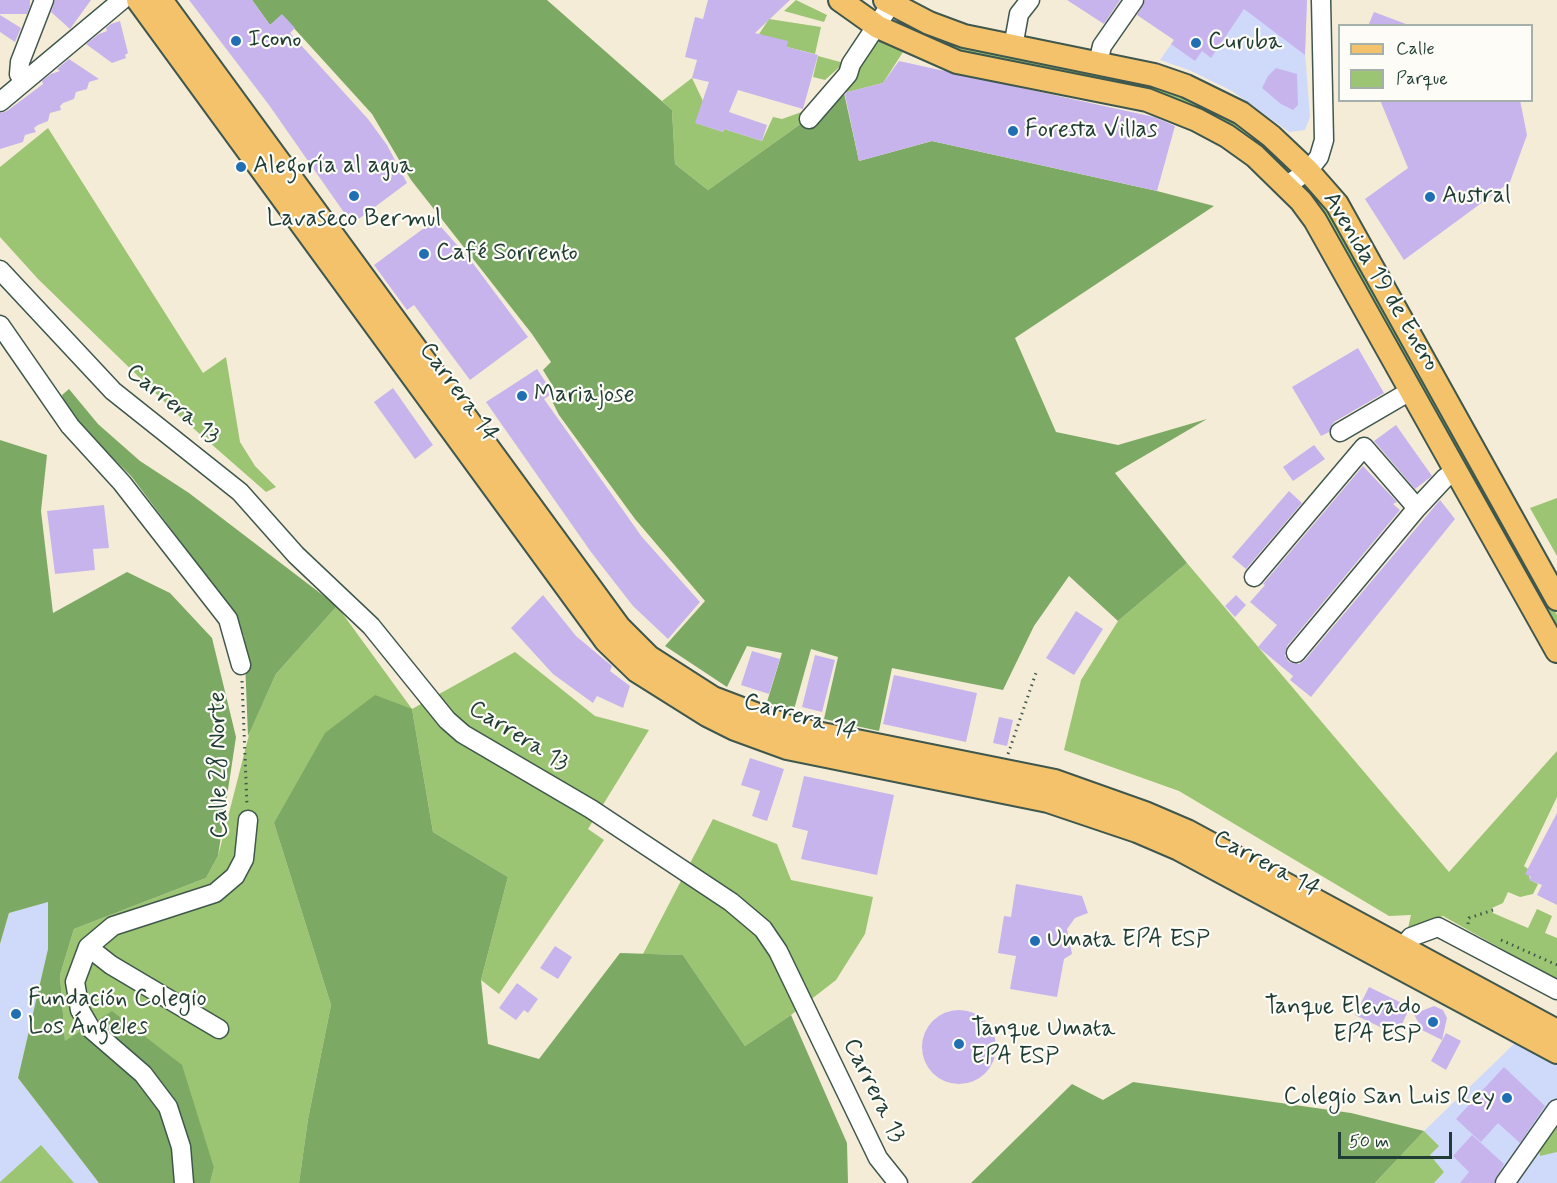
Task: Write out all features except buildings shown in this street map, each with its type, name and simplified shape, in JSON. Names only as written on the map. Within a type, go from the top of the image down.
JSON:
[{"type":"main road","name":"Carrera 14","points":[[138,0],[606,641],[637,671],[707,715],[735,729],[787,747],[1048,801],[1137,831],[1179,849],[1557,1052]]},
{"type":"main road","name":"Carrera 14","points":[[161,0],[619,627],[649,657],[713,698],[792,728],[1002,770],[1077,788],[1187,831],[1557,1031]]},
{"type":"main road","name":"Avenida 19 de Enero","points":[[840,0],[878,27],[957,62],[1147,100],[1176,110],[1227,136],[1255,156],[1287,185],[1315,220],[1557,651]]},
{"type":"main road","name":"Avenida 19 de Enero","points":[[888,2],[964,36],[1154,75],[1209,96],[1241,113],[1271,136],[1308,171],[1337,204],[1557,599]]},
{"type":"street","points":[[26,80],[19,74],[20,62],[44,0]]},
{"type":"street","points":[[0,102],[102,6],[122,0]]},
{"type":"street","points":[[1013,47],[1019,14],[1030,0]]},
{"type":"street","points":[[1098,63],[1102,46],[1134,0]]},
{"type":"street","points":[[1287,185],[1308,171],[1319,157],[1324,140],[1321,0]]},
{"type":"street","points":[[809,119],[848,74],[851,64],[878,27],[888,2]]},
{"type":"street","name":"Carrera 13","points":[[0,270],[113,391],[240,492],[296,555],[371,626],[455,727],[591,809],[730,902],[763,929],[778,951],[878,1158],[897,1183]]},
{"type":"street","name":"Calle 28 Norte","points":[[0,325],[70,426],[122,483],[228,619],[241,665]]},
{"type":"street","points":[[1340,432],[1412,390]]},
{"type":"street","points":[[1254,578],[1364,447],[1417,508]]},
{"type":"street","points":[[1296,653],[1417,508],[1445,478],[1457,470]]},
{"type":"street","name":"Calle 28 Norte","points":[[88,946],[113,926],[215,893],[235,876],[244,859],[248,826]]},
{"type":"street","points":[[1402,948],[1411,938],[1438,927],[1557,990]]},
{"type":"street","points":[[184,1183],[181,1147],[168,1107],[143,1074],[91,1029],[80,1010],[75,982],[88,946],[111,965],[219,1029]]},
{"type":"street","points":[[1505,1183],[1557,1109]]},
{"type":"path","name":"Calle 28 Norte","points":[[241,665],[248,826]]},
{"type":"path","points":[[1002,770],[1037,670]]},
{"type":"path","points":[[1477,928],[1467,923],[1469,918],[1493,910]]},
{"type":"path","points":[[1498,938],[1557,965]]},
{"type":"shaded area","points":[[1202,0],[1307,0],[1305,52],[1310,117],[1305,130],[1289,132],[1232,91],[1189,70],[1160,60]]},
{"type":"shaded area","name":"Fundación Colegio Los Ángeles","points":[[49,901],[48,949],[18,1078],[99,1183],[0,1183],[0,944],[9,913]]},
{"type":"shaded area","name":"Colegio San Luis Rey","points":[[1516,1042],[1557,1065],[1557,1183],[1434,1183],[1444,1172],[1429,1155],[1438,1146],[1424,1131]]},
{"type":"green space","points":[[252,0],[547,0],[672,110],[675,164],[708,190],[844,93],[859,161],[932,141],[1157,191],[1214,206],[1015,338],[1056,432],[1118,445],[1207,419],[1115,473],[1187,563],[1118,621],[1069,576],[1034,626],[1003,690],[892,668],[879,731],[824,719],[838,657],[811,649],[793,713],[767,702],[782,653],[747,646],[727,687],[665,646],[705,601],[635,519],[559,415],[552,401],[557,393],[543,370],[551,362],[532,334],[411,180],[372,114],[282,15],[270,25]]},
{"type":"green space","points":[[796,0],[827,15],[824,22],[784,11]]},
{"type":"green space","points":[[769,19],[821,27],[815,54],[787,47],[759,34]]},
{"type":"green space","points":[[900,22],[958,46],[1063,66],[1177,92],[1242,124],[1275,153],[1269,158],[1238,129],[1207,111],[1173,99],[956,54],[912,36]]},
{"type":"green space","points":[[877,40],[903,52],[883,83],[844,93],[708,190],[675,164],[672,110],[662,101],[692,78],[703,101],[696,123],[762,141],[773,117],[782,119],[821,105]]},
{"type":"green space","points":[[818,56],[844,63],[825,80],[813,77]]},
{"type":"green space","points":[[48,128],[203,373],[226,357],[240,442],[255,466],[276,487],[266,492],[177,414],[38,279],[0,237],[0,167]]},
{"type":"green space","points":[[1306,185],[1337,218],[1557,615],[1557,634],[1304,189]]},
{"type":"green space","points":[[69,389],[98,424],[140,461],[189,493],[337,606],[276,674],[248,736],[244,636],[199,566],[131,476],[66,412],[62,395]]},
{"type":"green space","points":[[0,440],[47,455],[41,511],[53,613],[127,572],[170,593],[212,638],[236,737],[218,856],[206,878],[74,929],[60,975],[65,1041],[112,1011],[182,1065],[214,1168],[210,1183],[99,1183],[18,1078],[48,949],[48,902],[9,913],[0,944]]},
{"type":"green space","points":[[1557,498],[1557,556],[1530,508]]},
{"type":"green space","points":[[1187,563],[1449,872],[1557,751],[1557,797],[1524,866],[1528,869],[1530,880],[1538,884],[1533,894],[1520,897],[1508,892],[1503,903],[1492,908],[1493,913],[1528,928],[1537,909],[1552,916],[1545,933],[1557,938],[1557,980],[1443,916],[1408,928],[1411,915],[1389,916],[1179,791],[1064,750],[1081,680],[1118,621]]},
{"type":"green space","points":[[337,606],[412,709],[274,823],[331,1005],[308,1119],[299,1183],[210,1183],[214,1168],[65,1042],[60,975],[74,929],[206,878],[218,856],[250,731],[276,674]]},
{"type":"green space","points":[[515,652],[595,716],[649,730],[588,829],[604,840],[499,994],[481,980],[508,877],[433,832],[412,709]]},
{"type":"green space","points":[[375,695],[412,709],[433,832],[508,877],[481,980],[488,1044],[539,1059],[620,953],[683,955],[745,1046],[791,1015],[847,1143],[848,1183],[299,1183],[308,1119],[331,1005],[274,823],[325,733]]},
{"type":"green space","points":[[713,819],[777,844],[791,880],[873,897],[865,934],[836,980],[791,1015],[745,1046],[683,955],[643,954]]},
{"type":"green space","points":[[1133,1082],[1351,1113],[1424,1131],[1375,1183],[971,1183],[1072,1084],[1103,1100]]},
{"type":"green space","points":[[1557,1119],[1557,1152],[1540,1156],[1539,1144]]},
{"type":"green space","points":[[1424,1131],[1439,1146],[1430,1155],[1444,1172],[1434,1183],[1375,1183]]},
{"type":"green space","points":[[41,1145],[74,1183],[0,1183],[0,1182]]},
{"type":"place","name":"Icono","points":[[236,41]]},
{"type":"place","name":"Curuba","points":[[1196,43]]},
{"type":"place","name":"Foresta Villas","points":[[1013,131]]},
{"type":"place","name":"Alegoría al agua","points":[[241,167]]},
{"type":"place","name":"Lavaseco Bermul","points":[[354,196]]},
{"type":"place","name":"Austral","points":[[1430,197]]},
{"type":"place","name":"Café Sorrento","points":[[424,254]]},
{"type":"place","name":"Mariajose","points":[[522,396]]},
{"type":"place","name":"Umata EPA ESP","points":[[1035,941]]},
{"type":"place","name":"Fundación Colegio Los Ángeles","points":[[16,1014]]},
{"type":"place","name":"Tanque Elevado EPA ESP","points":[[1433,1022]]},
{"type":"place","name":"Tanque Umata EPA ESP","points":[[959,1044]]},
{"type":"place","name":"Colegio San Luis Rey","points":[[1507,1098]]}]
